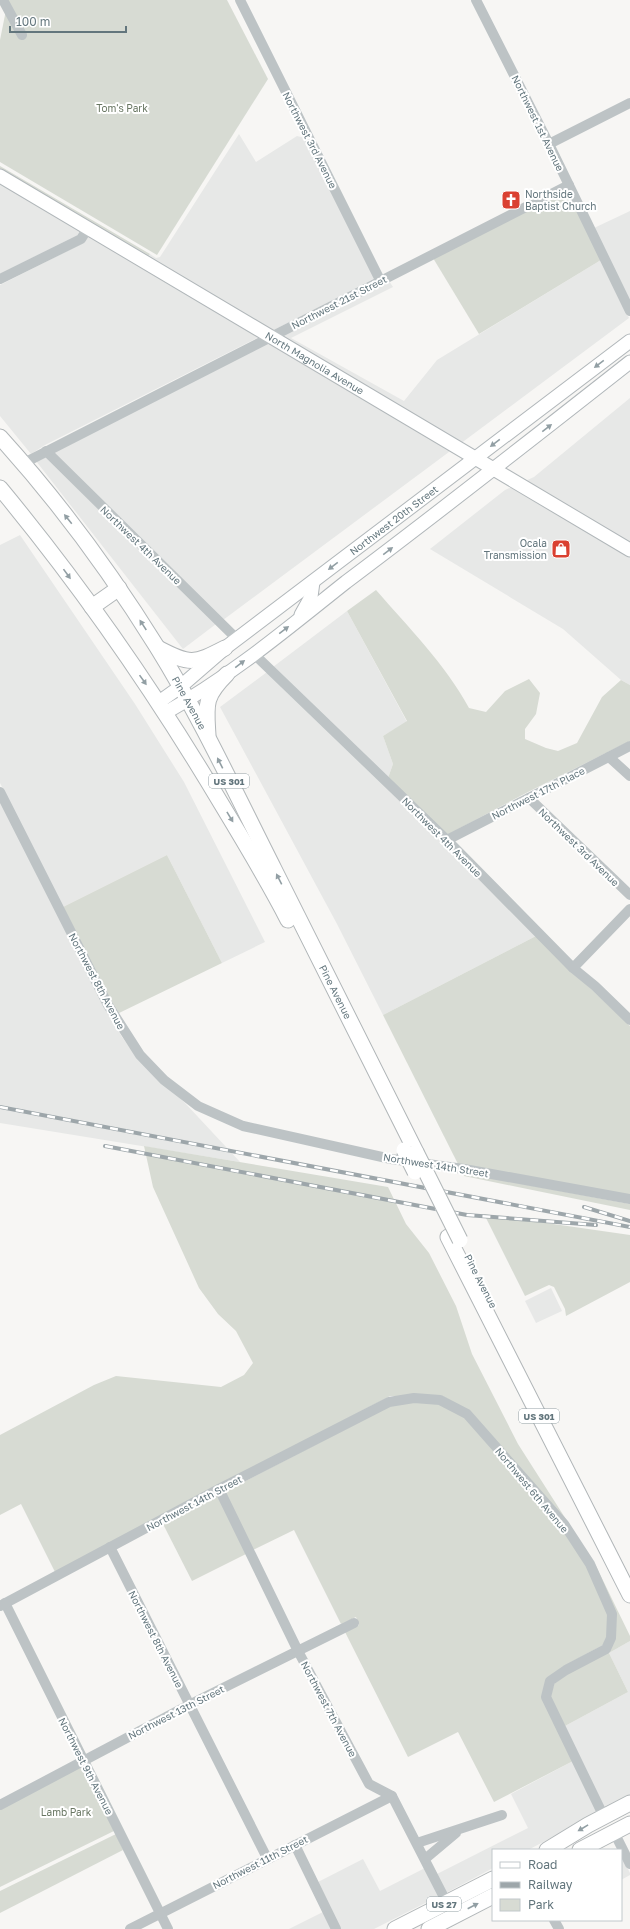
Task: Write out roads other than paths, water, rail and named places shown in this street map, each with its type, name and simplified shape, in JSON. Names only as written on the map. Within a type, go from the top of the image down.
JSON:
[{"type":"highway","name":"Pine Avenue","points":[[0,437],[24,463],[86,541],[158,648],[180,687],[209,742],[249,835],[410,1151],[630,1595]]},
{"type":"highway","name":"Pine Avenue","points":[[0,488],[92,607],[249,835]]},
{"type":"highway","points":[[92,607],[119,588]]},
{"type":"highway","points":[[158,648],[176,658],[190,661],[202,660],[231,644]]},
{"type":"highway","points":[[209,742],[206,709],[208,697],[214,687],[227,674]]},
{"type":"highway","name":"Pine Avenue","points":[[454,1239],[630,1572]]},
{"type":"highway","points":[[549,1849],[604,1816],[630,1803]]},
{"type":"highway","points":[[582,1849],[630,1824]]},
{"type":"highway","name":"US 27","points":[[395,1929],[492,1880]]},
{"type":"highway","name":"US 27","points":[[429,1929],[492,1896]]},
{"type":"main road","name":"North Magnolia Avenue","points":[[0,176],[630,550]]},
{"type":"main road","name":"Northwest 20th Street","points":[[162,707],[180,687],[231,644],[475,457],[630,341]]},
{"type":"main road","name":"Northwest 20th Street","points":[[162,707],[187,700],[227,674],[494,469],[630,362]]},
{"type":"main road","points":[[300,618],[310,597],[312,582]]},
{"type":"street","points":[[3,0],[22,35]]},
{"type":"street","name":"Northwest 3rd Avenue","points":[[240,0],[380,280]]},
{"type":"street","name":"Northwest 1st Avenue","points":[[476,0],[549,144],[630,311]]},
{"type":"street","points":[[549,144],[630,103]]},
{"type":"street","name":"Northwest 21st Street","points":[[24,463],[380,280],[569,185]]},
{"type":"street","points":[[0,279],[80,238],[88,228]]},
{"type":"street","name":"Northwest 4th Avenue","points":[[46,451],[231,644]]},
{"type":"street","name":"Northwest 4th Avenue","points":[[253,654],[447,840],[573,968],[595,986],[630,1020]]},
{"type":"street","name":"Northwest 17th Place","points":[[447,840],[630,746]]},
{"type":"street","points":[[609,757],[630,776]]},
{"type":"street","name":"Northwest 8th Avenue","points":[[0,792],[108,1005],[140,1055],[164,1080],[198,1106],[243,1126]]},
{"type":"street","name":"Northwest 3rd Avenue","points":[[528,798],[630,895]]},
{"type":"street","points":[[573,968],[630,909]]},
{"type":"street","name":"Northwest 14th Street","points":[[243,1126],[392,1159],[464,1169],[630,1199]]},
{"type":"street","name":"Northwest 6th Avenue","points":[[389,1402],[414,1398],[440,1400],[467,1414],[564,1524],[590,1564],[612,1614],[611,1638],[606,1649],[566,1670],[550,1681],[546,1697],[604,1816]]},
{"type":"street","name":"Northwest 14th Street","points":[[2,1605],[219,1489],[389,1402]]},
{"type":"street","name":"Northwest 7th Avenue","points":[[219,1489],[298,1650],[369,1784],[392,1796]]},
{"type":"street","name":"Northwest 8th Avenue","points":[[110,1547],[267,1858]]},
{"type":"street","name":"Northwest 9th Avenue","points":[[2,1605],[83,1760],[168,1929]]},
{"type":"street","name":"Northwest 13th Street","points":[[0,1805],[189,1705],[354,1623]]},
{"type":"street","points":[[392,1796],[453,1916]]},
{"type":"street","name":"Northwest 11th Street","points":[[130,1929],[267,1858],[392,1796]]},
{"type":"street","points":[[417,1843],[502,1815]]},
{"type":"street","points":[[425,1859],[459,1830]]},
{"type":"street","points":[[614,1832],[630,1864]]},
{"type":"street","points":[[295,1845],[336,1929]]},
{"type":"railway","points":[[0,1107],[630,1227]]},
{"type":"railway","points":[[105,1146],[467,1215],[596,1225]]},
{"type":"railway","points":[[584,1207],[630,1221]]},
{"type":"place","name":"Northside Baptist Church","points":[[511,200]]},
{"type":"place","name":"Ocala Transmission","points":[[561,549]]},
{"type":"park label","name":"Tom's Park","points":[[122,108]]},
{"type":"park label","name":"Lamb Park","points":[[66,1812]]}]
